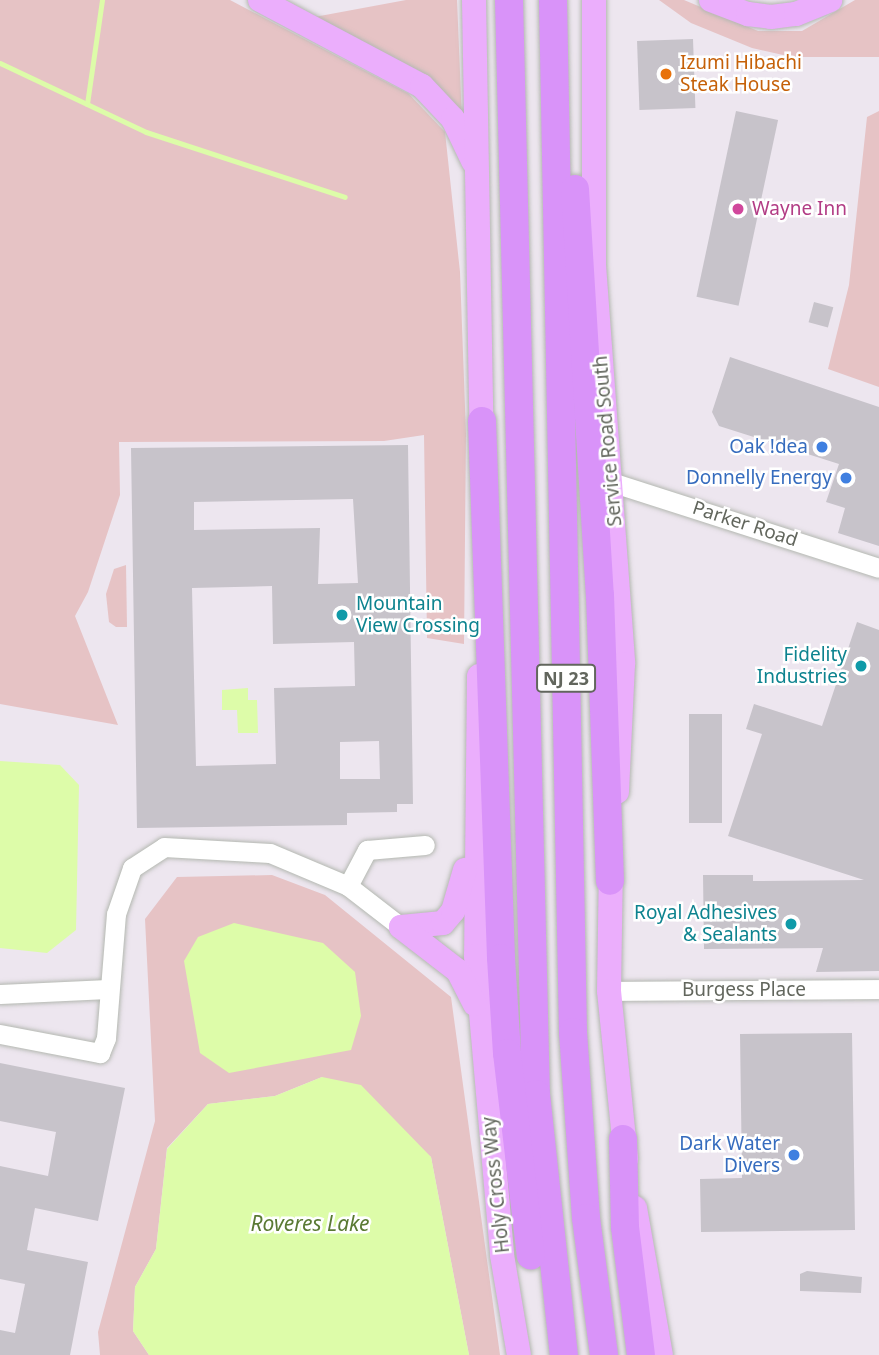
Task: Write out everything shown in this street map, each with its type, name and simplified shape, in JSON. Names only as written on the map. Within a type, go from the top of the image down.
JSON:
[{"type":"highway","name":"NJ 23","points":[[509,0],[520,315],[536,1094],[564,1355]]},
{"type":"highway","points":[[520,315],[524,0]]},
{"type":"highway","name":"NJ 23","points":[[556,0],[573,1032],[586,1218],[604,1355]]},
{"type":"highway","points":[[556,0],[573,146],[597,534],[610,881]]},
{"type":"highway","points":[[482,421],[507,1053],[547,1355]]},
{"type":"highway","points":[[623,1139],[625,1227],[641,1355]]},
{"type":"main road","points":[[260,0],[422,86],[453,119],[478,176]]},
{"type":"main road","points":[[401,927],[443,923],[453,911],[474,821],[482,421],[474,0]]},
{"type":"main road","name":"Service Road South","points":[[594,0],[594,265],[623,664],[610,881],[609,991],[623,1139],[661,1355]]},
{"type":"main road","points":[[711,0],[748,14],[771,17],[796,14],[830,0]]},
{"type":"main road","name":"Holy Cross Way","points":[[474,821],[480,1014],[502,1255],[519,1355]]},
{"type":"main road","points":[[401,927],[458,971],[480,1014]]},
{"type":"street","name":"Parker Road","points":[[611,482],[879,568]]},
{"type":"street","points":[[348,886],[367,850],[425,845]]},
{"type":"street","points":[[0,1034],[100,1053],[106,1038],[116,914],[132,868],[164,847],[270,853],[348,886],[401,927]]},
{"type":"street","points":[[0,994],[108,989]]},
{"type":"street","name":"Burgess Place","points":[[609,991],[879,989]]},
{"type":"shaded area","points":[[0,0],[230,0],[409,94],[445,132],[460,272],[466,434],[464,644],[427,638],[424,435],[384,441],[119,442],[120,495],[88,592],[75,616],[118,725],[0,704]]},
{"type":"shaded area","points":[[406,0],[457,0],[462,121],[309,18]]},
{"type":"shaded area","points":[[659,0],[684,0],[758,31],[802,31],[855,0],[879,0],[879,57],[792,57],[752,48],[691,23]]},
{"type":"shaded area","points":[[879,111],[879,387],[828,369],[849,285],[867,117]]},
{"type":"shaded area","points":[[126,565],[127,627],[116,627],[109,622],[106,594],[114,569]]},
{"type":"shaded area","points":[[272,875],[325,895],[451,997],[500,1355],[469,1355],[431,1157],[322,1077],[275,1096],[208,1104],[167,1148],[156,1249],[135,1287],[133,1331],[149,1355],[100,1355],[98,1332],[155,1121],[145,919],[177,877]]},
{"type":"water","points":[[248,688],[248,700],[257,700],[258,733],[238,733],[237,710],[222,710],[222,690]]},
{"type":"water","points":[[0,761],[60,765],[79,785],[76,930],[47,953],[0,948]]},
{"type":"water","points":[[234,923],[323,943],[355,972],[361,1016],[351,1050],[229,1073],[200,1053],[184,961],[198,937]]},
{"type":"water","name":"Roveres Lake","points":[[322,1077],[361,1085],[431,1157],[469,1355],[149,1355],[133,1331],[135,1287],[156,1249],[167,1149],[208,1104],[275,1096]]},
{"type":"building","name":"Izumi Hibachi Steak House","points":[[693,39],[695,108],[639,110],[637,41]]},
{"type":"building","name":"Wayne Inn","points":[[736,111],[778,120],[739,306],[696,297]]},
{"type":"building","points":[[814,302],[833,307],[828,327],[809,322]]},
{"type":"building","points":[[730,357],[879,407],[879,546],[838,533],[845,508],[826,502],[839,464],[719,426],[712,412]]},
{"type":"building","name":"Mountain View Crossing","points":[[408,445],[413,804],[397,804],[397,812],[347,813],[347,825],[137,828],[131,448]],"holes":[[[353,499],[358,583],[318,584],[320,528],[194,530],[194,502]],[[272,586],[273,644],[354,642],[355,686],[274,688],[276,764],[196,766],[192,588]],[[379,741],[380,779],[340,779],[340,742]]]},
{"type":"building","points":[[857,622],[879,630],[879,971],[816,972],[823,948],[704,949],[703,875],[753,875],[753,881],[864,880],[728,836],[762,734],[746,729],[754,704],[822,726]]},
{"type":"building","points":[[689,714],[722,714],[722,823],[689,823]]},
{"type":"building","points":[[852,1033],[855,1230],[701,1232],[700,1179],[742,1178],[740,1034]]},
{"type":"building","points":[[0,1063],[125,1088],[98,1221],[35,1208],[27,1250],[88,1262],[70,1355],[0,1355],[0,1330],[15,1333],[25,1284],[0,1279],[0,1166],[48,1176],[56,1132],[0,1121]]},
{"type":"building","points":[[807,1271],[862,1277],[861,1293],[800,1291],[800,1274]]},
{"type":"waterway","points":[[87,104],[102,0]]},
{"type":"waterway","points":[[0,63],[146,132],[345,197]]},
{"type":"place","name":"Izumi Hibachi Steak House","points":[[666,74]]},
{"type":"place","name":"Wayne Inn","points":[[738,209]]},
{"type":"place","name":"Oak !dea","points":[[822,447]]},
{"type":"place","name":"Donnelly Energy","points":[[846,478]]},
{"type":"place","name":"Mountain View Crossing","points":[[342,615]]},
{"type":"place","name":"Fidelity Industries","points":[[861,666]]},
{"type":"place","name":"Royal Adhesives & Sealants","points":[[791,924]]},
{"type":"place","name":"Dark Water Divers","points":[[794,1155]]}]
